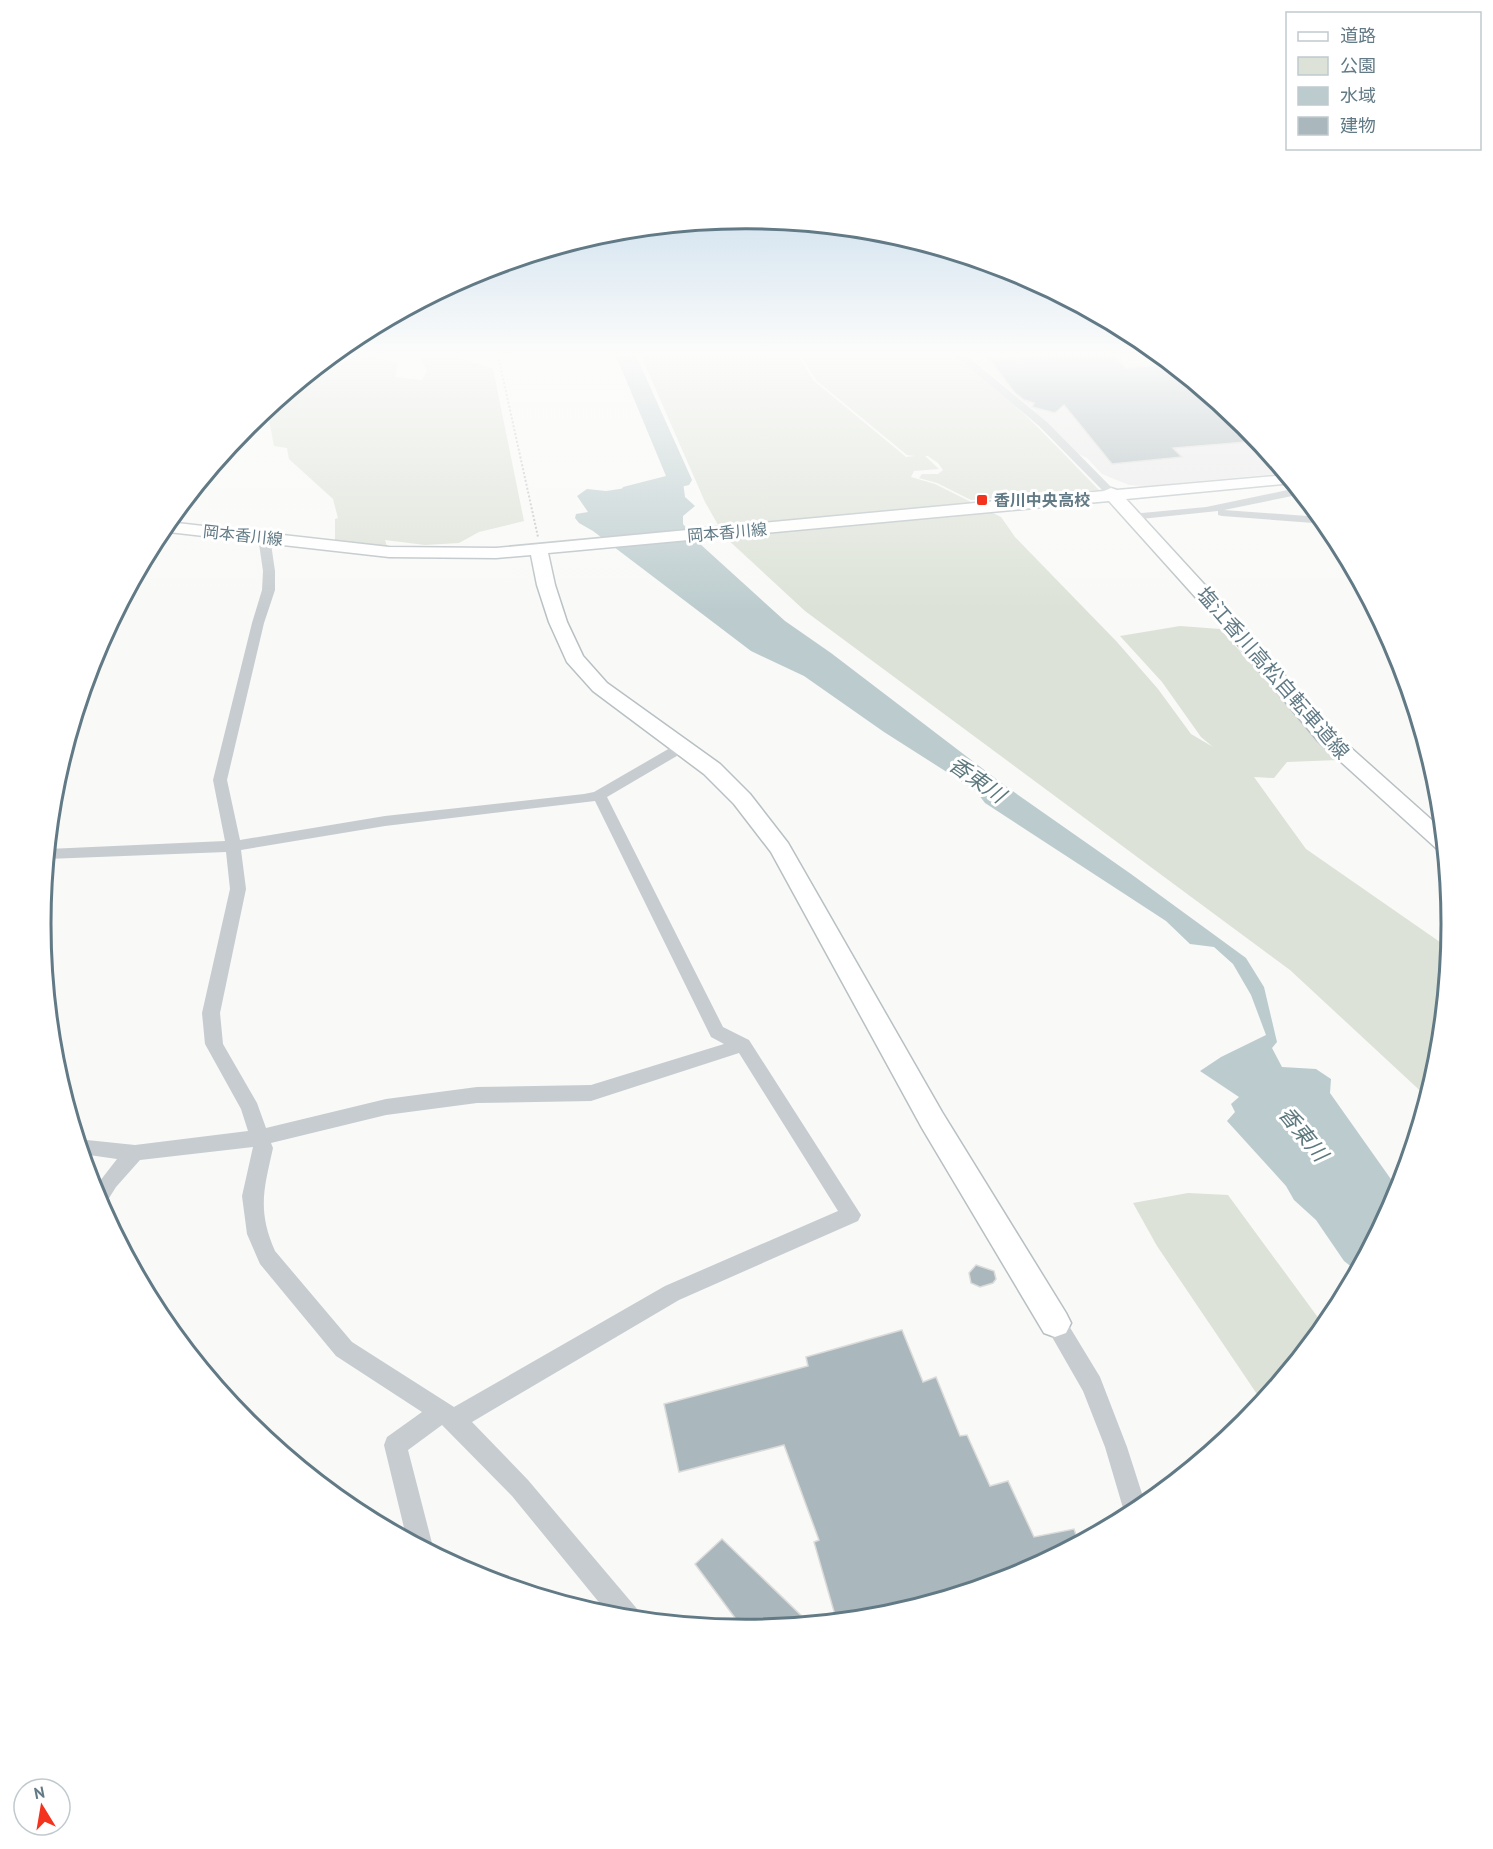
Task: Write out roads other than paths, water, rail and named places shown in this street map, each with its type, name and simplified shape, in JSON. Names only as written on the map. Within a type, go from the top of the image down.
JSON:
[{"type":"main road","name":"岡本香川線","points":[[175,529],[389,552],[435,554],[567,547],[1280,480]]},
{"type":"main road","name":"塩江香川高松自転車道線","points":[[1112,495],[1240,635],[1325,736],[1436,836]]},
{"type":"main road","points":[[540,547],[546,585],[558,622],[574,658],[600,687],[712,769],[742,799],[780,848],[932,1120],[1055,1323]]},
{"type":"street","points":[[1057,437],[1112,495]]},
{"type":"street","points":[[1131,517],[1206,510],[1291,493]]},
{"type":"street","points":[[1206,510],[1312,520]]},
{"type":"street","points":[[264,537],[271,581],[269,598],[258,623],[220,780],[231,826],[238,889],[211,1013],[214,1044],[250,1108],[263,1148],[252,1196],[257,1234],[267,1257],[344,1349],[448,1416],[520,1488],[620,1608]]},
{"type":"street","points":[[55,854],[233,846],[385,821],[584,799],[599,795],[682,747]]},
{"type":"street","points":[[414,1535],[395,1445],[672,1293],[851,1215],[743,1046],[717,1032],[599,795]]},
{"type":"street","points":[[88,1147],[135,1153],[258,1138],[386,1107],[466,1096],[591,1093],[743,1046]]},
{"type":"street","points":[[104,1190],[135,1153]]},
{"type":"street","points":[[1055,1323],[1092,1385],[1116,1447],[1133,1503]]},
{"type":"water","points":[[680,480],[683,482],[685,497],[695,506],[683,516],[683,524],[699,543],[785,621],[831,653],[1004,785],[1246,958],[1264,987],[1277,1042],[1272,1048],[1282,1067],[1316,1069],[1331,1079],[1330,1093],[1393,1181],[1352,1267],[1344,1261],[1316,1220],[1294,1200],[1286,1186],[1227,1121],[1235,1112],[1231,1104],[1239,1097],[1200,1071],[1221,1057],[1266,1035],[1251,995],[1233,964],[1214,947],[1190,944],[1166,921],[985,803],[975,790],[884,732],[804,676],[751,651],[593,531],[579,523],[575,518],[576,514],[588,512],[577,496],[587,489],[606,491]]},
{"type":"waterway","name":"香東川","points":[[632,492],[680,480],[661,437]]},
{"type":"place","name":"香川中央高校","points":[[982,500]]}]
